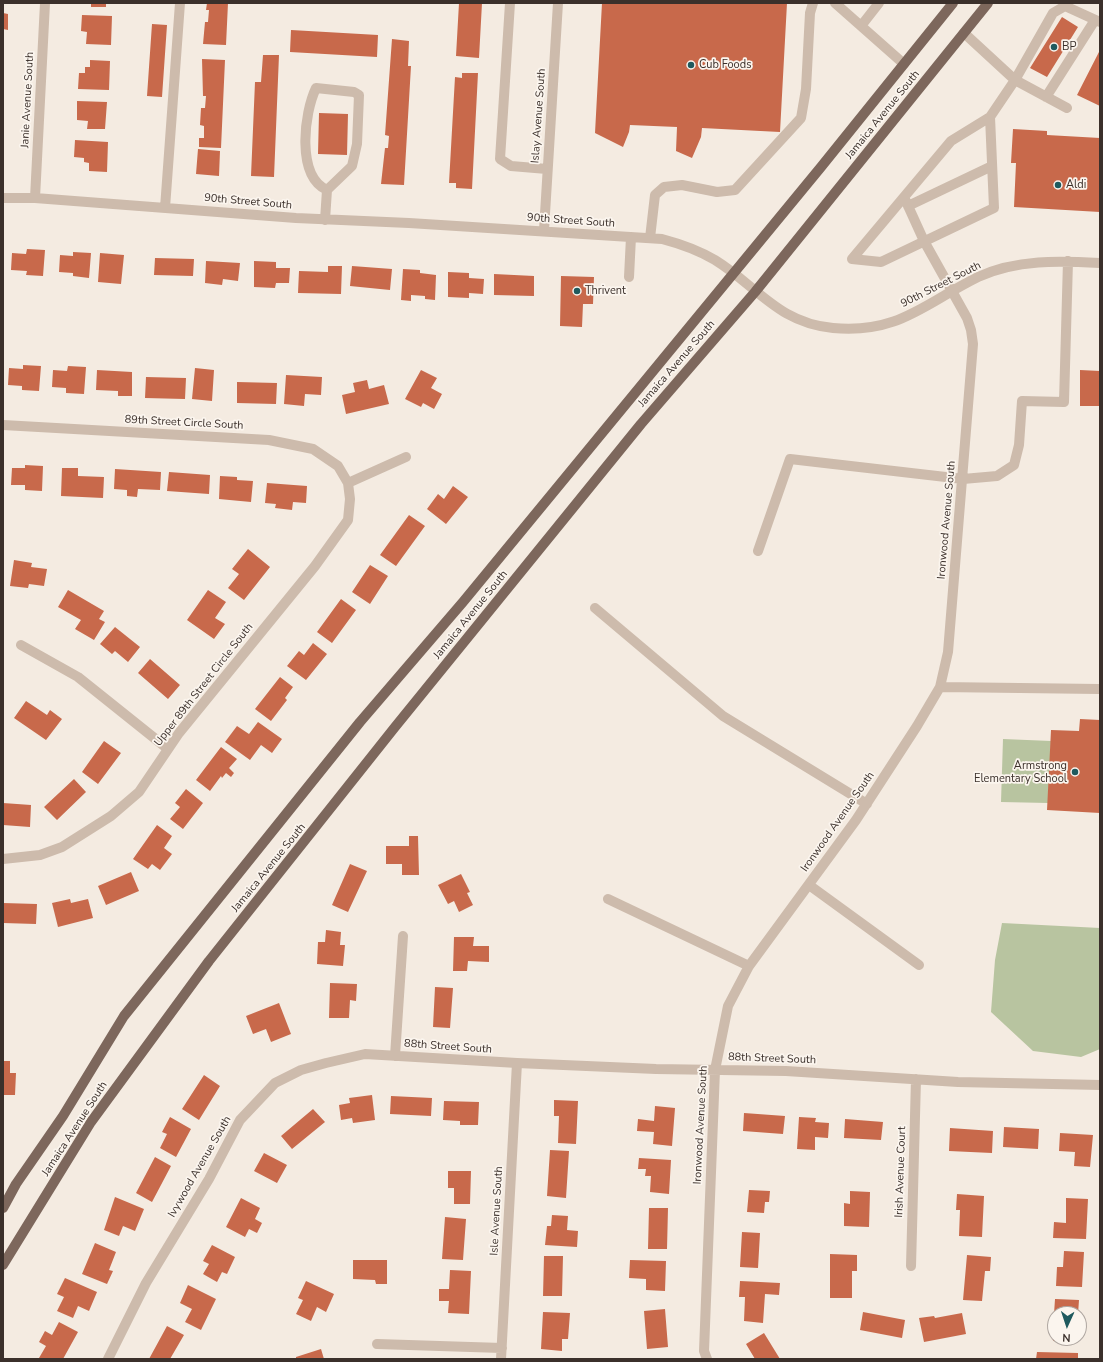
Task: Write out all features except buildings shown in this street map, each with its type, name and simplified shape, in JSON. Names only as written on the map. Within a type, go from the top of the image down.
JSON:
[{"type":"main road","name":"Jamaica Avenue South","points":[[3,1208],[16,1184],[63,1116],[124,1016],[360,722],[464,602],[953,3]]},
{"type":"main road","name":"Jamaica Avenue South","points":[[3,1265],[91,1122],[209,961],[395,727],[641,424],[755,292],[988,3]]},
{"type":"street","name":"Janie Avenue South","points":[[35,198],[45,3]]},
{"type":"street","points":[[165,208],[180,3]]},
{"type":"street","points":[[510,3],[500,159],[511,166],[547,169]]},
{"type":"street","name":"Islay Avenue South","points":[[544,230],[558,3]]},
{"type":"street","points":[[650,238],[655,195],[664,187],[682,186],[717,192],[735,190],[801,118],[806,89],[810,13],[812,3]]},
{"type":"street","points":[[835,3],[904,64]]},
{"type":"street","points":[[861,26],[879,3]]},
{"type":"street","points":[[990,116],[994,208],[881,262],[852,259],[906,201],[951,141],[990,116],[1014,80],[1053,13],[1065,6],[1098,21],[1046,97]]},
{"type":"street","points":[[964,33],[1014,80],[1067,108]]},
{"type":"street","points":[[325,220],[327,190],[352,166],[357,144],[359,94],[354,92],[316,88],[311,99],[306,125],[306,157],[312,174],[321,188],[327,190]]},
{"type":"street","points":[[906,201],[992,166]]},
{"type":"street","name":"90th Street South","points":[[3,198],[35,198],[325,220],[544,230],[650,238],[680,244],[698,250],[716,260],[771,305],[794,318],[832,328],[873,328],[893,322],[912,315],[979,277],[999,270],[1042,262],[1068,261],[1100,263]]},
{"type":"street","name":"Ironwood Avenue South","points":[[707,1359],[704,1351],[715,1070],[728,1006],[749,966],[867,804],[917,726],[940,686],[948,652],[963,479],[973,344],[972,330],[953,292],[924,241],[906,201]]},
{"type":"street","points":[[629,277],[632,237]]},
{"type":"street","points":[[758,551],[790,459],[963,479],[997,476],[1014,466],[1019,445],[1022,401],[1064,402],[1068,261]]},
{"type":"street","name":"89th Street Circle South","points":[[3,425],[269,440],[313,449],[338,466],[348,483]]},
{"type":"street","points":[[348,483],[406,457]]},
{"type":"street","name":"Upper 89th Street Circle South","points":[[3,859],[40,855],[62,847],[111,816],[139,792],[179,732],[315,566],[348,520],[350,500],[348,483]]},
{"type":"street","points":[[596,608],[723,716],[867,804]]},
{"type":"street","points":[[21,645],[78,677],[168,749]]},
{"type":"street","points":[[940,686],[1098,689]]},
{"type":"street","points":[[809,885],[919,965]]},
{"type":"street","points":[[608,899],[749,966]]},
{"type":"street","points":[[394,1056],[403,936]]},
{"type":"street","name":"Ivywood Avenue South","points":[[108,1359],[146,1283],[209,1179],[240,1120],[275,1083],[301,1070],[365,1054],[394,1056]]},
{"type":"street","name":"88th Street South","points":[[394,1056],[517,1063],[786,1071],[916,1079],[1100,1085]]},
{"type":"street","name":"Isle Avenue South","points":[[501,1359],[517,1063]]},
{"type":"street","name":"Irish Avenue Court","points":[[911,1266],[916,1079]]},
{"type":"street","points":[[377,1344],[502,1348]]},
{"type":"green space","points":[[1003,739],[1051,741],[1048,803],[1001,802]]},
{"type":"green space","points":[[1002,923],[1100,928],[1100,1049],[1081,1057],[1033,1051],[991,1012],[995,960]]},
{"type":"place","name":"BP","points":[[1054,47]]},
{"type":"place","name":"Cub Foods","points":[[691,65]]},
{"type":"place","name":"Aldi","points":[[1058,185]]},
{"type":"place","name":"Thrivent","points":[[577,291]]},
{"type":"place","name":"Armstrong Elementary School","points":[[1075,772]]}]
